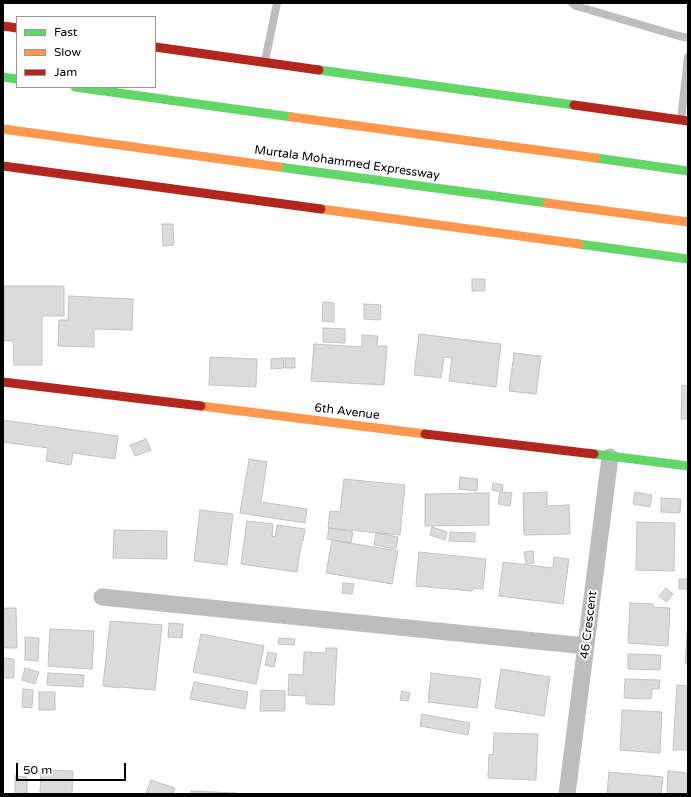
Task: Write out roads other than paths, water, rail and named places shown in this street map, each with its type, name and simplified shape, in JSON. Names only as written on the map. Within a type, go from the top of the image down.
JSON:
[{"type":"main road","points":[[3,26],[16,28]]},
{"type":"main road","points":[[156,47],[685,120]]},
{"type":"main road","points":[[3,77],[16,79]]},
{"type":"main road","points":[[82,88],[688,171]]},
{"type":"main road","name":"Murtala Mohammed Expressway","points":[[3,129],[688,222]]},
{"type":"main road","points":[[3,166],[688,259]]},
{"type":"main road","name":"6th Avenue","points":[[3,382],[688,466]]},
{"type":"street","name":"46 Crescent","points":[[567,794],[610,456]]},
{"type":"street","points":[[102,597],[586,646]]},
{"type":"lane","points":[[264,62],[277,3]]},
{"type":"lane","points":[[572,3],[576,6],[688,38]]},
{"type":"lane","points":[[685,120],[688,57]]}]
